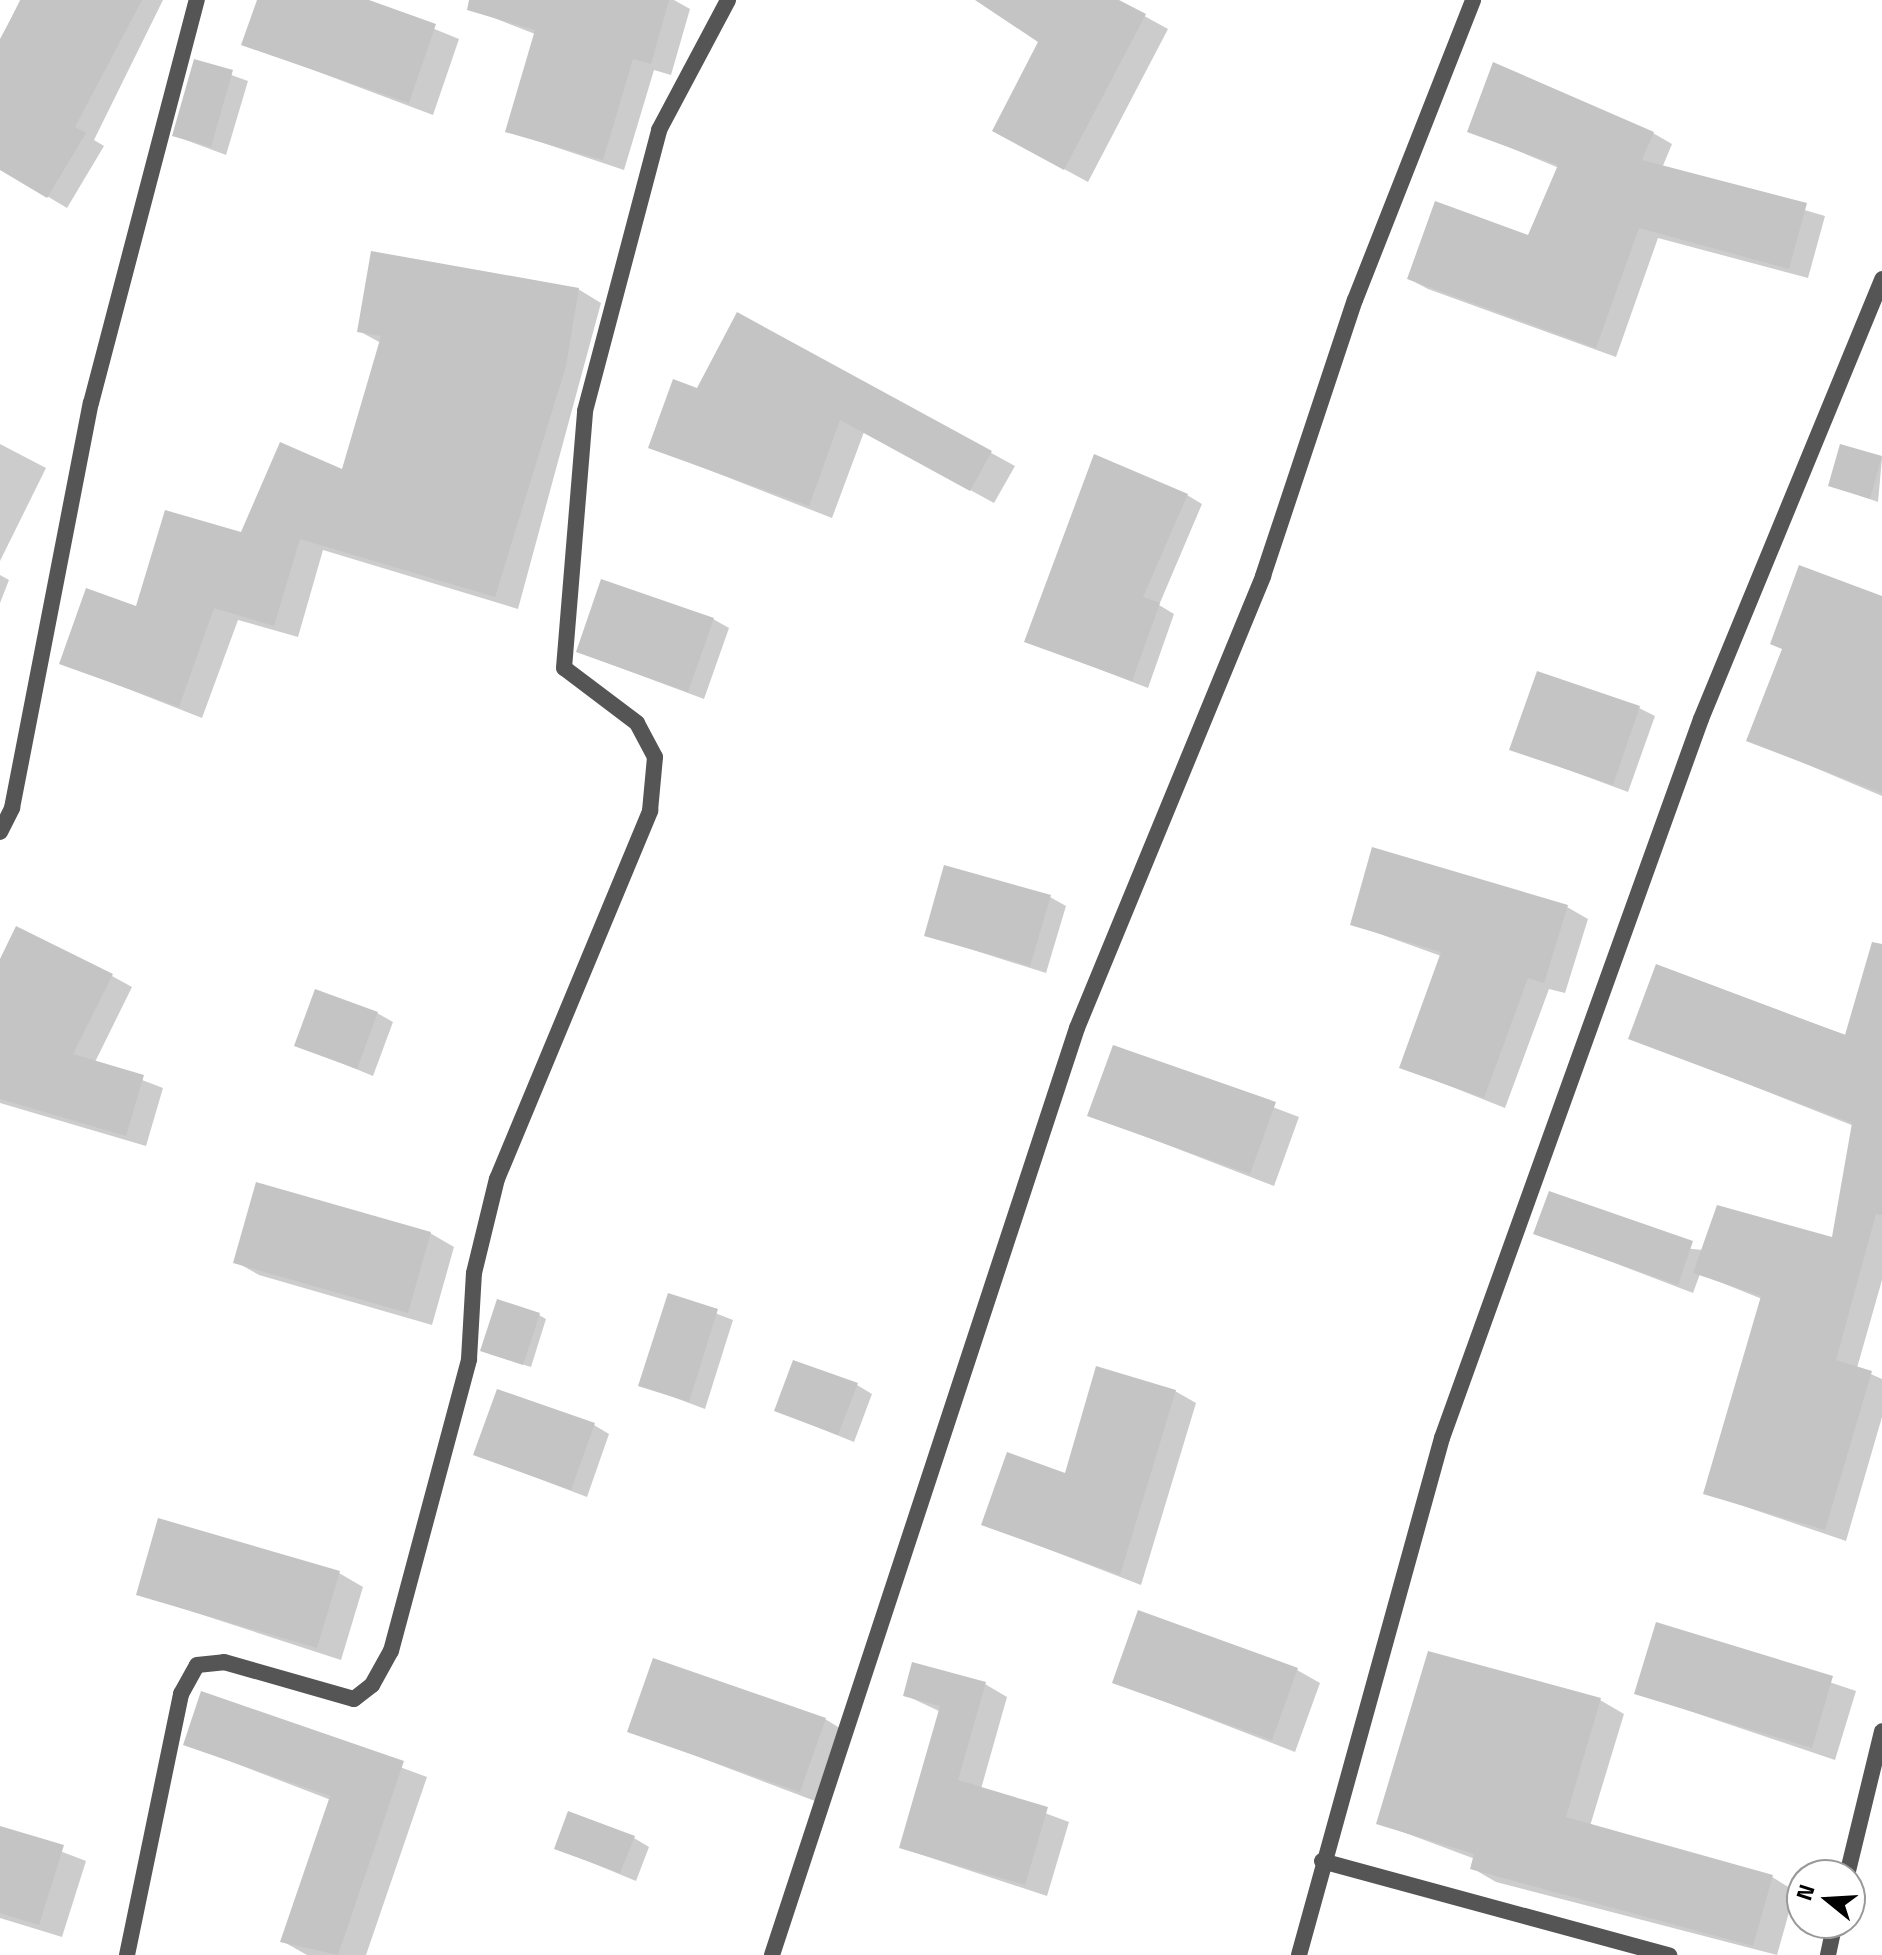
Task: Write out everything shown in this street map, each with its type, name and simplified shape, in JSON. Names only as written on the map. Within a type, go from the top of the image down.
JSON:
[{"type":"street","points":[[0,832],[12,808],[91,403],[197,0]]},
{"type":"street","points":[[127,1955],[181,1694],[197,1665],[224,1662],[354,1699],[372,1685],[391,1651],[469,1359],[474,1273],[497,1179],[650,811],[655,757],[637,723],[564,668],[580,458],[585,411],[659,130],[728,0]]},
{"type":"street","points":[[772,1955],[1077,1028],[1263,576],[1355,300],[1473,0]]},
{"type":"street","points":[[1299,1955],[1322,1861],[1442,1438],[1701,719],[1882,279]]},
{"type":"street","points":[[1851,1859],[1882,1731]]},
{"type":"street","points":[[1322,1861],[1669,1955]]},
{"type":"building","points":[[21,0],[142,0],[75,127],[86,133],[47,198],[0,170],[0,39]]},
{"type":"building","points":[[257,0],[369,0],[436,24],[409,103],[241,45]]},
{"type":"building","points":[[469,0],[669,0],[651,64],[633,59],[603,160],[505,132],[535,30],[467,10]]},
{"type":"building","points":[[975,0],[1119,0],[1146,14],[1064,170],[992,131],[1038,42]]},
{"type":"building","points":[[194,59],[233,70],[211,147],[172,136]]},
{"type":"building","points":[[1493,62],[1654,132],[1642,160],[1807,203],[1789,269],[1639,228],[1596,348],[1407,279],[1435,201],[1528,235],[1558,165],[1467,132]]},
{"type":"building","points":[[371,251],[579,288],[566,366],[495,597],[300,539],[274,626],[214,608],[179,707],[59,664],[86,588],[136,606],[165,510],[241,532],[280,442],[342,469],[381,336],[357,332]]},
{"type":"building","points":[[737,312],[992,451],[970,491],[840,420],[809,506],[648,448],[673,379],[697,388]]},
{"type":"building","points":[[1840,444],[1882,456],[1870,499],[1828,486]]},
{"type":"building","points":[[1094,454],[1188,494],[1143,597],[1160,603],[1132,681],[1024,642]]},
{"type":"building","points":[[1799,565],[1882,596],[1882,793],[1746,741],[1782,649],[1770,644]]},
{"type":"building","points":[[601,579],[714,618],[688,692],[576,652]]},
{"type":"building","points":[[1537,671],[1640,706],[1613,785],[1509,750]]},
{"type":"building","points":[[1372,847],[1568,905],[1544,983],[1528,978],[1484,1098],[1399,1068],[1441,952],[1350,925]]},
{"type":"building","points":[[944,865],[1051,895],[1030,966],[924,936]]},
{"type":"building","points":[[16,926],[113,974],[73,1054],[144,1075],[126,1136],[0,1099],[0,959]]},
{"type":"building","points":[[1872,942],[1882,944],[1882,1215],[1876,1214],[1836,1360],[1872,1371],[1825,1530],[1703,1494],[1761,1296],[1693,1273],[1717,1205],[1832,1237],[1852,1123],[1628,1039],[1656,964],[1845,1035]]},
{"type":"building","points":[[315,989],[378,1012],[357,1069],[294,1046]]},
{"type":"building","points":[[1113,1045],[1276,1102],[1250,1174],[1087,1116]]},
{"type":"building","points":[[256,1182],[431,1232],[408,1313],[233,1263]]},
{"type":"building","points":[[1549,1191],[1693,1241],[1678,1285],[1533,1234]]},
{"type":"building","points":[[668,1293],[718,1309],[689,1402],[638,1386]]},
{"type":"building","points":[[497,1299],[540,1313],[523,1365],[480,1351]]},
{"type":"building","points":[[793,1360],[858,1383],[838,1435],[774,1411]]},
{"type":"building","points":[[1096,1366],[1176,1390],[1120,1575],[981,1525],[1007,1452],[1065,1473]]},
{"type":"building","points":[[497,1389],[595,1423],[571,1490],[473,1455]]},
{"type":"building","points":[[158,1518],[340,1571],[317,1648],[136,1595]]},
{"type":"building","points":[[1138,1610],[1298,1668],[1272,1740],[1112,1683]]},
{"type":"building","points":[[1656,1622],[1833,1676],[1812,1748],[1634,1694]]},
{"type":"building","points":[[1428,1651],[1601,1698],[1566,1817],[1773,1875],[1753,1946],[1470,1869],[1474,1854],[1376,1824]]},
{"type":"building","points":[[653,1658],[826,1718],[800,1792],[627,1732]]},
{"type":"building","points":[[912,1662],[986,1682],[958,1780],[1048,1807],[1025,1885],[899,1848],[940,1706],[903,1696]]},
{"type":"building","points":[[201,1691],[404,1761],[338,1955],[280,1942],[330,1796],[183,1745]]},
{"type":"building","points":[[568,1811],[635,1836],[620,1873],[554,1849]]},
{"type":"building","points":[[0,1826],[64,1845],[39,1925],[0,1913]]}]
